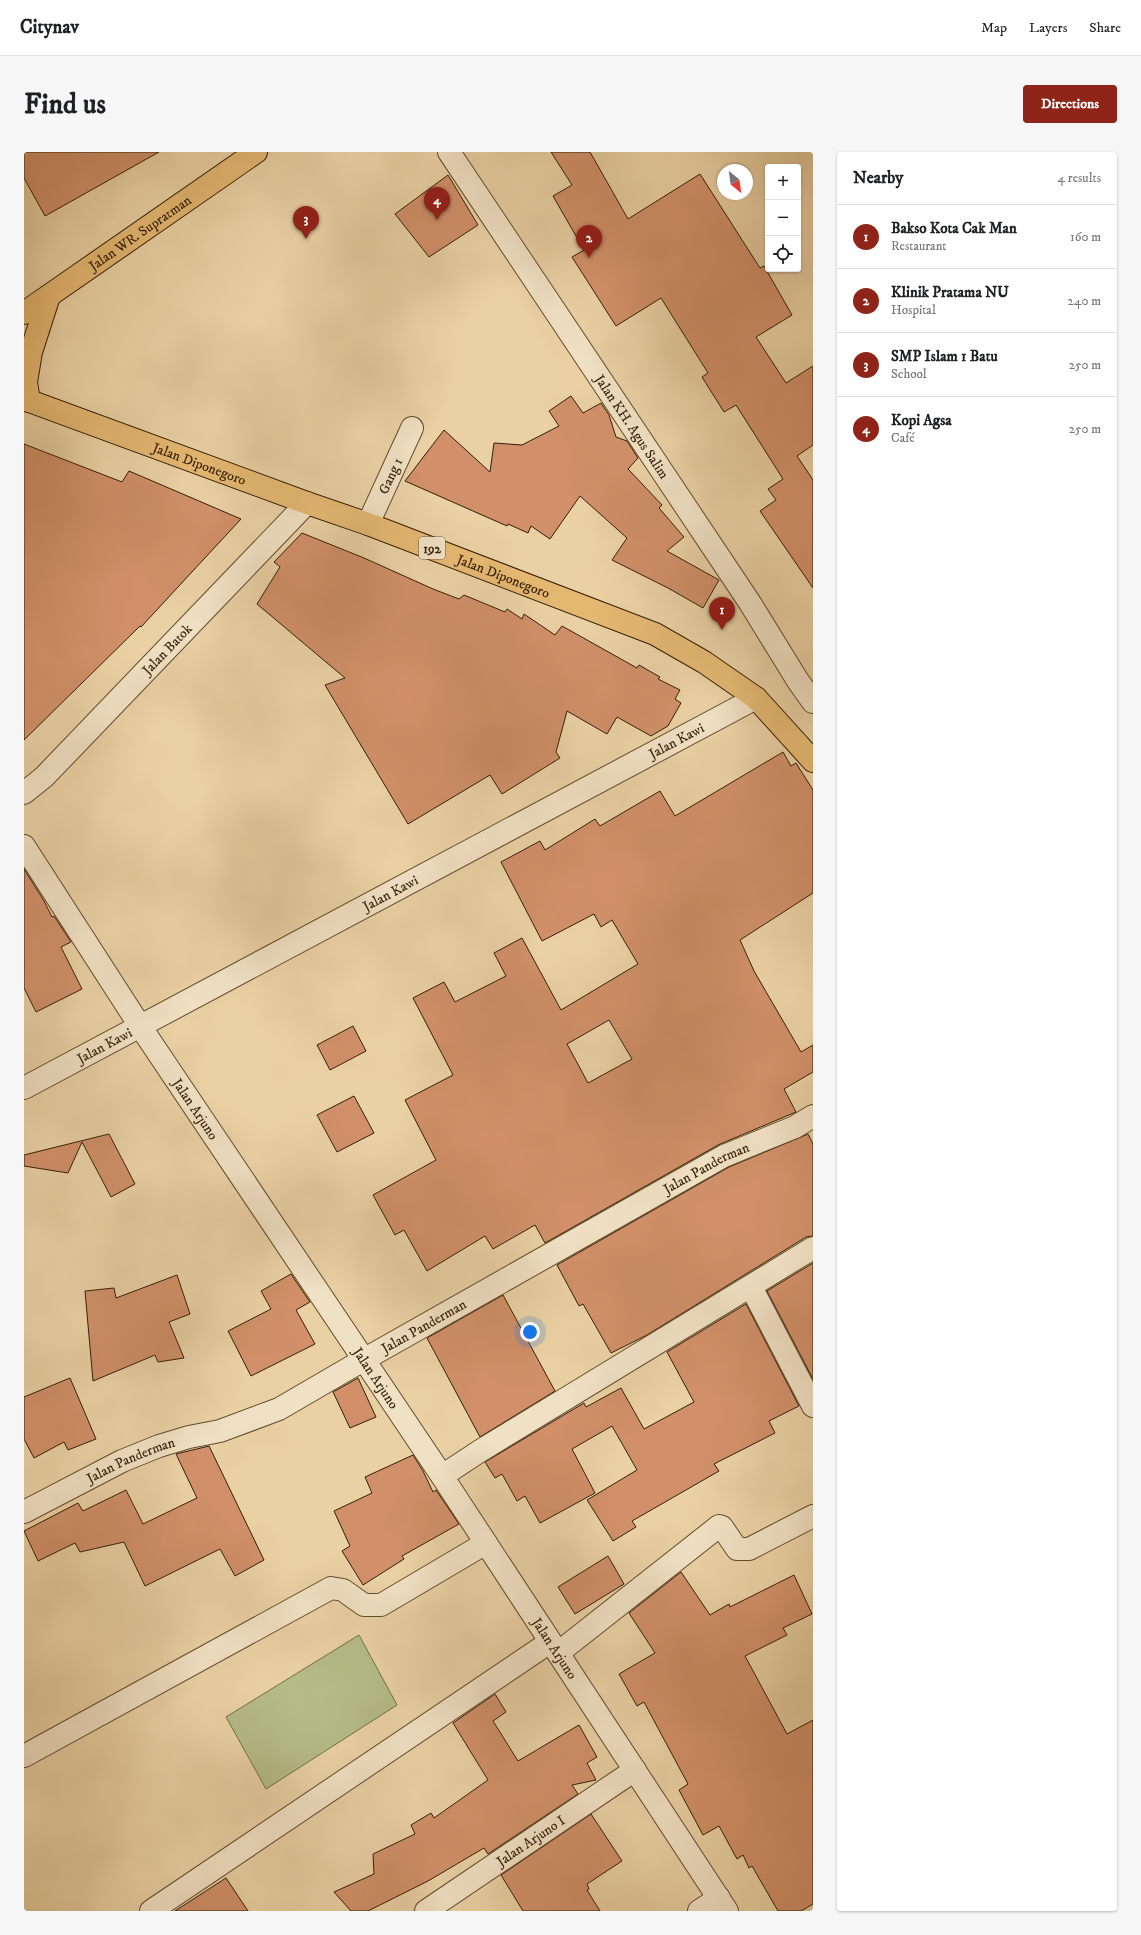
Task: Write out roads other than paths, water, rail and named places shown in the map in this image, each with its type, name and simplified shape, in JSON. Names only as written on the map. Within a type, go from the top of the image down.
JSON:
[{"type":"main road","name":"Jalan WR. Supratman","points":[[24,313],[256,152]]},
{"type":"main road","points":[[27,400],[26,382],[31,352],[49,296]]},
{"type":"main road","name":"Jalan Diponegoro","points":[[27,400],[307,504],[368,524],[655,634],[704,662],[756,698],[810,757]]},
{"type":"street","name":"Jalan KH. Agus Salim","points":[[449,152],[746,596],[798,682],[813,702]]},
{"type":"street","name":"Gang 1","points":[[368,524],[412,428]]},
{"type":"street","name":"Jalan Batok","points":[[24,793],[44,777],[307,504]]},
{"type":"street","name":"Jalan Kawi","points":[[24,1088],[756,698]]},
{"type":"street","name":"Jalan Arjuno","points":[[24,846],[140,1026],[365,1359],[723,1905]]},
{"type":"street","name":"Jalan Panderman","points":[[24,1512],[122,1461],[159,1446],[189,1437],[220,1431],[279,1409],[724,1156],[795,1126],[813,1116]]},
{"type":"street","points":[[442,1476],[480,1451],[813,1248]]},
{"type":"street","points":[[751,1287],[813,1406]]},
{"type":"street","points":[[151,1911],[554,1648],[719,1526],[722,1527],[737,1549],[748,1549],[813,1516]]},
{"type":"street","points":[[24,1756],[331,1588],[343,1590],[364,1605],[380,1605],[486,1543]]},
{"type":"street","name":"Jalan Arjuno I","points":[[426,1911],[635,1770]]},
{"type":"street","points":[[699,1911],[723,1905]]},
{"type":"place","name":"Kopi Agsa","points":[[437,220]]},
{"type":"place","name":"SMP Islam 1 Batu","points":[[306,239]]},
{"type":"place","name":"Klinik Pratama NU","points":[[589,258]]},
{"type":"place","name":"Bakso Kota Cak Man","points":[[722,630]]}]
